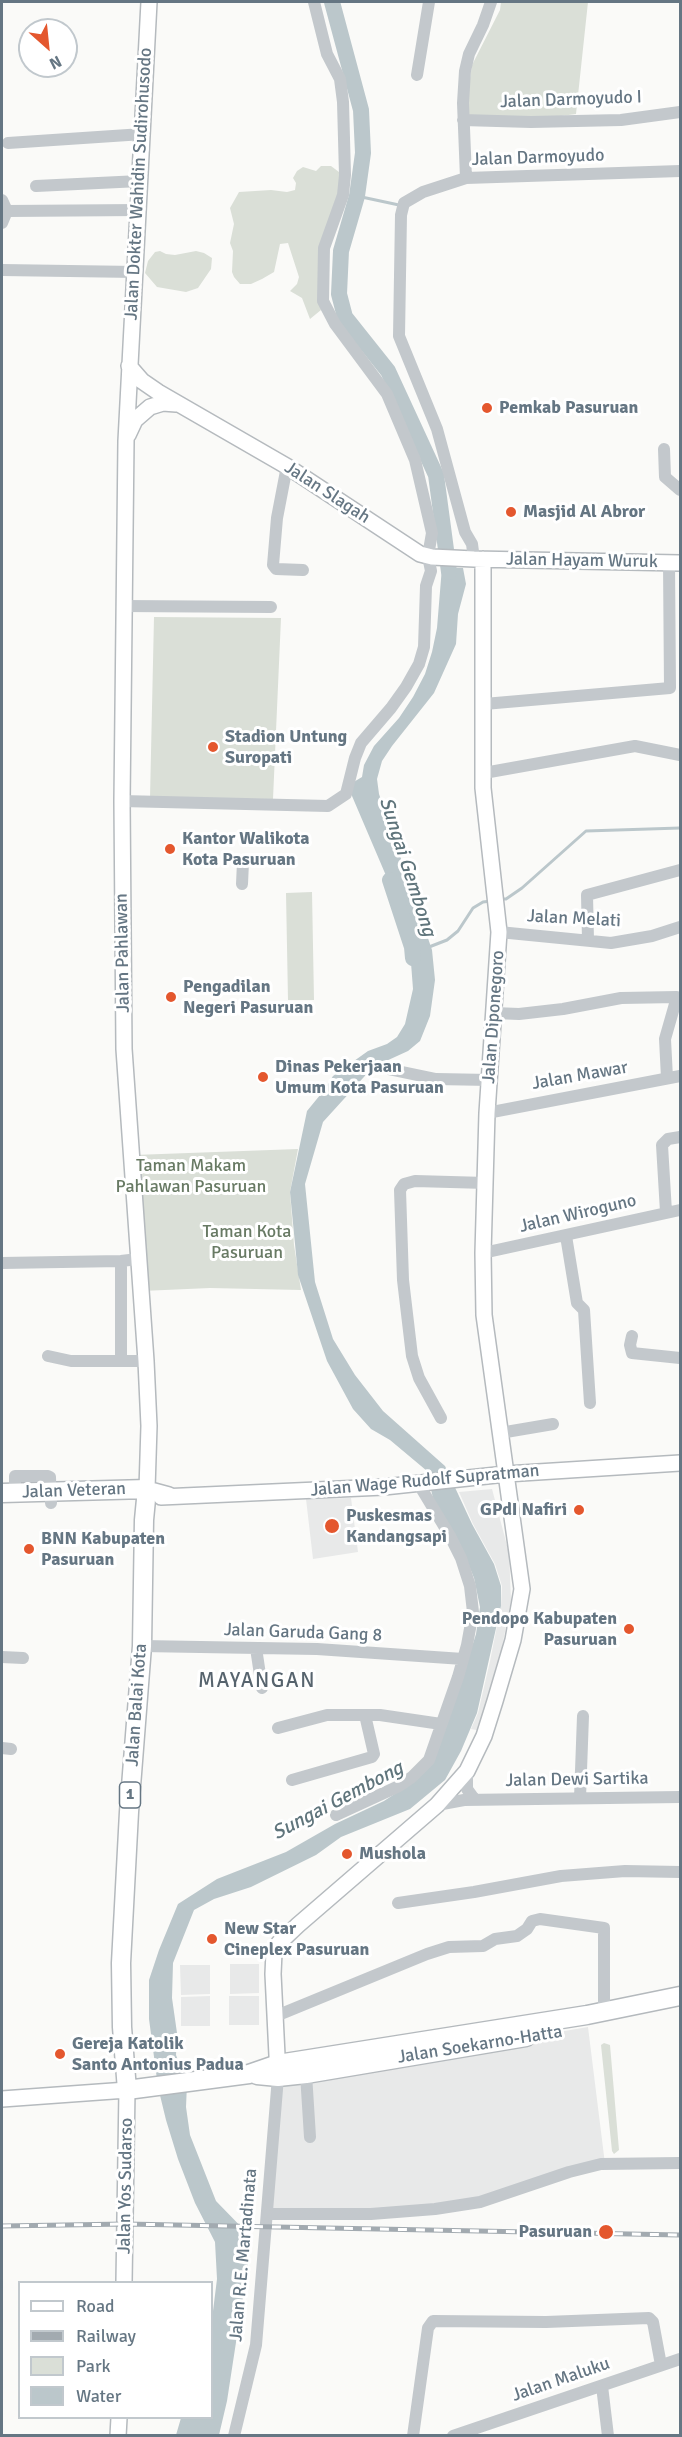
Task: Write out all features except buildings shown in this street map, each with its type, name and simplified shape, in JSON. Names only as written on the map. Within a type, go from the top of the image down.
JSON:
[{"type":"highway","name":"Jalan Veteran","points":[[8,1491],[52,1497],[147,1494]]},
{"type":"highway","name":"Jalan Balai Kota","points":[[127,2090],[122,2027],[121,1963],[129,1812],[142,1646],[144,1520],[147,1494]]},
{"type":"highway","name":"Jalan Soekarno-Hatta","points":[[278,2070],[604,2012],[681,1996]]},
{"type":"highway","name":"Jalan Soekarno-Hatta","points":[[278,2070],[306,2074],[588,2027],[681,2009]]},
{"type":"highway","points":[[127,2090],[278,2070]]},
{"type":"main road","name":"Jalan Dokter Wahidin Sudirohusodo","points":[[126,441],[149,2]]},
{"type":"main road","name":"Jalan Slagah","points":[[129,366],[142,381],[176,404],[287,466],[416,552],[430,557],[476,559]]},
{"type":"main road","points":[[126,441],[132,425],[143,412],[158,404],[176,404]]},
{"type":"main road","name":"Jalan Pahlawan","points":[[126,441],[122,801],[125,1075],[146,1361],[147,1494]]},
{"type":"main road","name":"Jalan Hayam Wuruk","points":[[476,559],[675,563]]},
{"type":"main road","name":"Jalan Diponegoro","points":[[278,2070],[273,1961],[279,1943],[437,1805],[467,1770],[484,1736],[495,1701],[513,1640],[522,1589],[484,1315],[483,1253],[487,1113],[499,932],[484,773],[484,704],[476,559]]},
{"type":"main road","name":"Jalan Wage Rudolf Supratman","points":[[147,1494],[361,1488],[506,1474],[681,1463]]},
{"type":"main road","points":[[2,2099],[127,2090]]},
{"type":"main road","name":"Jalan Yos Sudarso","points":[[124,2281],[127,2090]]},
{"type":"main road","points":[[118,2436],[119,2419]]},
{"type":"street","points":[[122,801],[328,806],[346,794],[354,758],[361,743],[391,708],[419,664],[424,647],[426,586],[430,571],[432,533],[416,460],[387,394],[335,324],[323,301],[324,248],[343,195],[343,102],[340,79],[327,54],[314,2]]},
{"type":"street","points":[[417,75],[429,2]]},
{"type":"street","points":[[465,178],[463,120],[465,71],[469,54],[491,2]]},
{"type":"street","name":"Jalan Darmoyudo I","points":[[463,120],[531,122],[621,120],[681,112]]},
{"type":"street","points":[[8,143],[142,134]]},
{"type":"street","name":"Jalan Darmoyudo","points":[[476,559],[458,510],[437,429],[400,340],[398,327],[403,205],[423,192],[465,178],[681,171]]},
{"type":"street","points":[[36,186],[140,181]]},
{"type":"street","points":[[3,212],[139,210]]},
{"type":"street","points":[[2,270],[136,272]]},
{"type":"street","points":[[664,449],[665,477],[681,490]]},
{"type":"street","points":[[287,466],[277,518],[273,565],[276,569],[303,570]]},
{"type":"street","points":[[484,704],[675,688],[675,563]]},
{"type":"street","points":[[123,606],[271,607]]},
{"type":"street","points":[[484,773],[635,746],[681,755]]},
{"type":"street","points":[[242,884],[243,862]]},
{"type":"street","points":[[588,940],[587,895],[681,870]]},
{"type":"street","name":"Jalan Melati","points":[[499,932],[611,943],[652,936],[681,927]]},
{"type":"street","points":[[494,1013],[519,1014],[563,1009],[621,998],[678,997],[665,1039],[667,1078]]},
{"type":"street","points":[[388,1069],[436,1079],[490,1080]]},
{"type":"street","name":"Jalan Mawar","points":[[487,1113],[681,1076]]},
{"type":"street","points":[[666,1212],[662,1144],[668,1139],[681,1137]]},
{"type":"street","points":[[441,1418],[420,1378],[412,1356],[403,1280],[400,1190],[404,1184],[415,1181],[486,1183]]},
{"type":"street","name":"Jalan Wiroguno","points":[[483,1253],[681,1209]]},
{"type":"street","points":[[566,1236],[577,1303],[584,1310],[590,1403]]},
{"type":"street","points":[[2,1263],[138,1259]]},
{"type":"street","points":[[121,1261],[121,1361]]},
{"type":"street","points":[[632,1336],[632,1353],[681,1358]]},
{"type":"street","points":[[48,1356],[71,1361],[146,1361]]},
{"type":"street","points":[[500,1433],[553,1424]]},
{"type":"street","points":[[2,1475],[8,1491]]},
{"type":"street","points":[[336,1815],[399,1786],[429,1760],[463,1659],[472,1612],[470,1586],[461,1558],[421,1483]]},
{"type":"street","name":"Jalan Garuda Gang 8","points":[[142,1646],[317,1649],[463,1659]]},
{"type":"street","points":[[256,1648],[262,1688]]},
{"type":"street","points":[[2,1657],[23,1658]]},
{"type":"street","points":[[278,1728],[327,1715],[402,1717],[441,1724]]},
{"type":"street","points":[[292,1780],[341,1768],[372,1757],[374,1754],[365,1715]]},
{"type":"street","points":[[580,1798],[583,1716]]},
{"type":"street","points":[[467,1770],[467,1789],[475,1800]]},
{"type":"street","name":"Jalan Dewi Sartika","points":[[437,1805],[475,1800],[681,1797]]},
{"type":"street","points":[[398,1903],[474,1893],[561,1876],[625,1871],[681,1872]]},
{"type":"street","points":[[276,2016],[427,1954],[449,1947],[483,1946],[495,1940],[517,1936],[526,1929],[531,1921],[540,1919],[604,1928],[604,2012]]},
{"type":"street","name":"Jalan R.E. Martadinata","points":[[234,2436],[256,2345],[278,2070]]},
{"type":"street","points":[[306,2074],[309,2137]]},
{"type":"street","points":[[267,2214],[370,2214],[435,2209],[480,2202],[569,2172],[601,2164],[681,2163]]},
{"type":"street","points":[[413,2436],[428,2328],[433,2321],[546,2322],[649,2318],[653,2322],[661,2365]]},
{"type":"street","name":"Jalan Maluku","points":[[453,2436],[681,2359]]},
{"type":"street","points":[[602,2386],[608,2436]]},
{"type":"shaded area","points":[[492,1489],[509,1553],[511,1600],[499,1663],[482,1731],[471,1729],[478,1713],[490,1661],[501,1606],[502,1586],[495,1564],[459,1492]]},
{"type":"shaded area","name":"Puskesmas Kandangsapi","points":[[351,1498],[358,1552],[313,1559],[306,1499]]},
{"type":"shaded area","points":[[230,1964],[259,1964],[259,1993],[230,1994]]},
{"type":"shaded area","points":[[180,1965],[210,1965],[210,1994],[181,1995]]},
{"type":"shaded area","points":[[210,1996],[210,2026],[181,2026],[181,1997]]},
{"type":"shaded area","points":[[229,1996],[259,1996],[259,2025],[229,2025]]},
{"type":"shaded area","points":[[588,2027],[605,2164],[436,2209],[269,2214],[278,2077],[306,2075]]},
{"type":"green space","points":[[501,2],[588,2],[576,114],[531,120],[467,118],[466,105],[472,65],[500,10]]},
{"type":"green space","points":[[321,166],[331,166],[339,172],[340,186],[319,301],[321,310],[310,319],[302,298],[290,291],[297,284],[299,277],[288,243],[280,244],[274,272],[251,284],[240,284],[234,277],[232,272],[233,251],[230,243],[234,224],[230,208],[239,192],[295,190],[296,183],[293,178],[297,171],[303,167],[316,171]]},
{"type":"green space","points":[[196,251],[204,253],[212,258],[211,269],[198,288],[186,292],[157,287],[145,273],[148,261],[155,252],[175,255]]},
{"type":"green space","name":"Stadion Untung Suropati","points":[[154,617],[281,618],[273,799],[150,798]]},
{"type":"green space","points":[[312,892],[314,1000],[288,1000],[286,893]]},
{"type":"green space","name":"Taman Kota Pasuruan","points":[[298,1149],[290,1192],[294,1245],[301,1290],[210,1288],[142,1291],[134,1155]]},
{"type":"green space","points":[[604,2043],[610,2045],[619,2150],[614,2154],[601,2045]]},
{"type":"water","points":[[442,567],[463,568],[466,584],[458,614],[456,644],[434,693],[382,761],[377,779],[379,794],[432,950],[435,980],[430,1016],[420,1041],[408,1051],[373,1067],[323,1122],[305,1184],[315,1282],[333,1339],[355,1375],[383,1411],[445,1466],[494,1564],[501,1586],[501,1606],[477,1713],[461,1751],[445,1780],[410,1809],[341,1837],[316,1855],[251,1887],[214,1899],[194,1910],[173,1963],[172,1998],[177,2033],[176,2055],[187,2084],[186,2107],[190,2135],[216,2201],[252,2238],[227,2401],[219,2435],[176,2435],[181,2419],[213,2419],[213,2311],[217,2279],[215,2242],[195,2203],[178,2159],[158,2087],[149,2019],[149,1980],[159,1950],[178,1904],[217,1879],[286,1852],[335,1824],[384,1801],[417,1779],[467,1662],[476,1634],[480,1607],[474,1578],[460,1544],[434,1503],[427,1471],[390,1440],[371,1429],[353,1409],[327,1361],[298,1275],[290,1192],[307,1111],[333,1076],[368,1051],[387,1044],[397,1037],[405,1024],[413,989],[409,937],[399,906],[352,796],[352,783],[362,777],[364,765],[374,746],[399,718],[413,697],[425,674],[437,628]]},
{"type":"waterway","name":"Sungai Gembong","points":[[332,2],[361,110],[363,153],[357,196],[341,251],[339,294],[345,317],[388,371],[436,475],[449,572]]},
{"type":"waterway","points":[[357,196],[399,205]]},
{"type":"waterway","points":[[500,899],[506,899],[522,888],[586,831],[680,828]]},
{"type":"waterway","name":"Sungai Gembong","points":[[390,880],[412,947],[413,958]]},
{"type":"waterway","points":[[429,947],[447,940],[458,931],[473,908],[483,902],[491,901]]},
{"type":"railway","points":[[2,2226],[126,2224],[680,2235]]},
{"type":"place","name":"Pemkab Pasuruan","points":[[487,408]]},
{"type":"place","name":"Masjid Al Abror","points":[[511,512]]},
{"type":"place","name":"Stadion Untung Suropati","points":[[213,747]]},
{"type":"place","name":"Kantor Walikota Kota Pasuruan","points":[[170,849]]},
{"type":"place","name":"Pengadilan Negeri Pasuruan","points":[[171,997]]},
{"type":"place","name":"Dinas Pekerjaan Umum Kota Pasuruan","points":[[263,1077]]},
{"type":"place","name":"GPdI Nafiri","points":[[579,1510]]},
{"type":"place","name":"Puskesmas Kandangsapi","points":[[332,1526]]},
{"type":"place","name":"BNN Kabupaten Pasuruan","points":[[29,1549]]},
{"type":"place","name":"Pendopo Kabupaten Pasuruan","points":[[629,1629]]},
{"type":"place","name":"Mushola","points":[[347,1854]]},
{"type":"place","name":"New Star Cineplex Pasuruan","points":[[212,1939]]},
{"type":"place","name":"Gereja Katolik Santo Antonius Padua","points":[[60,2054]]},
{"type":"place","name":"Pasuruan","points":[[606,2232]]},
{"type":"district","name":"MAYANGAN","points":[[257,1681]]},
{"type":"park label","name":"Taman Makam Pahlawan Pasuruan","points":[[191,1176]]}]
